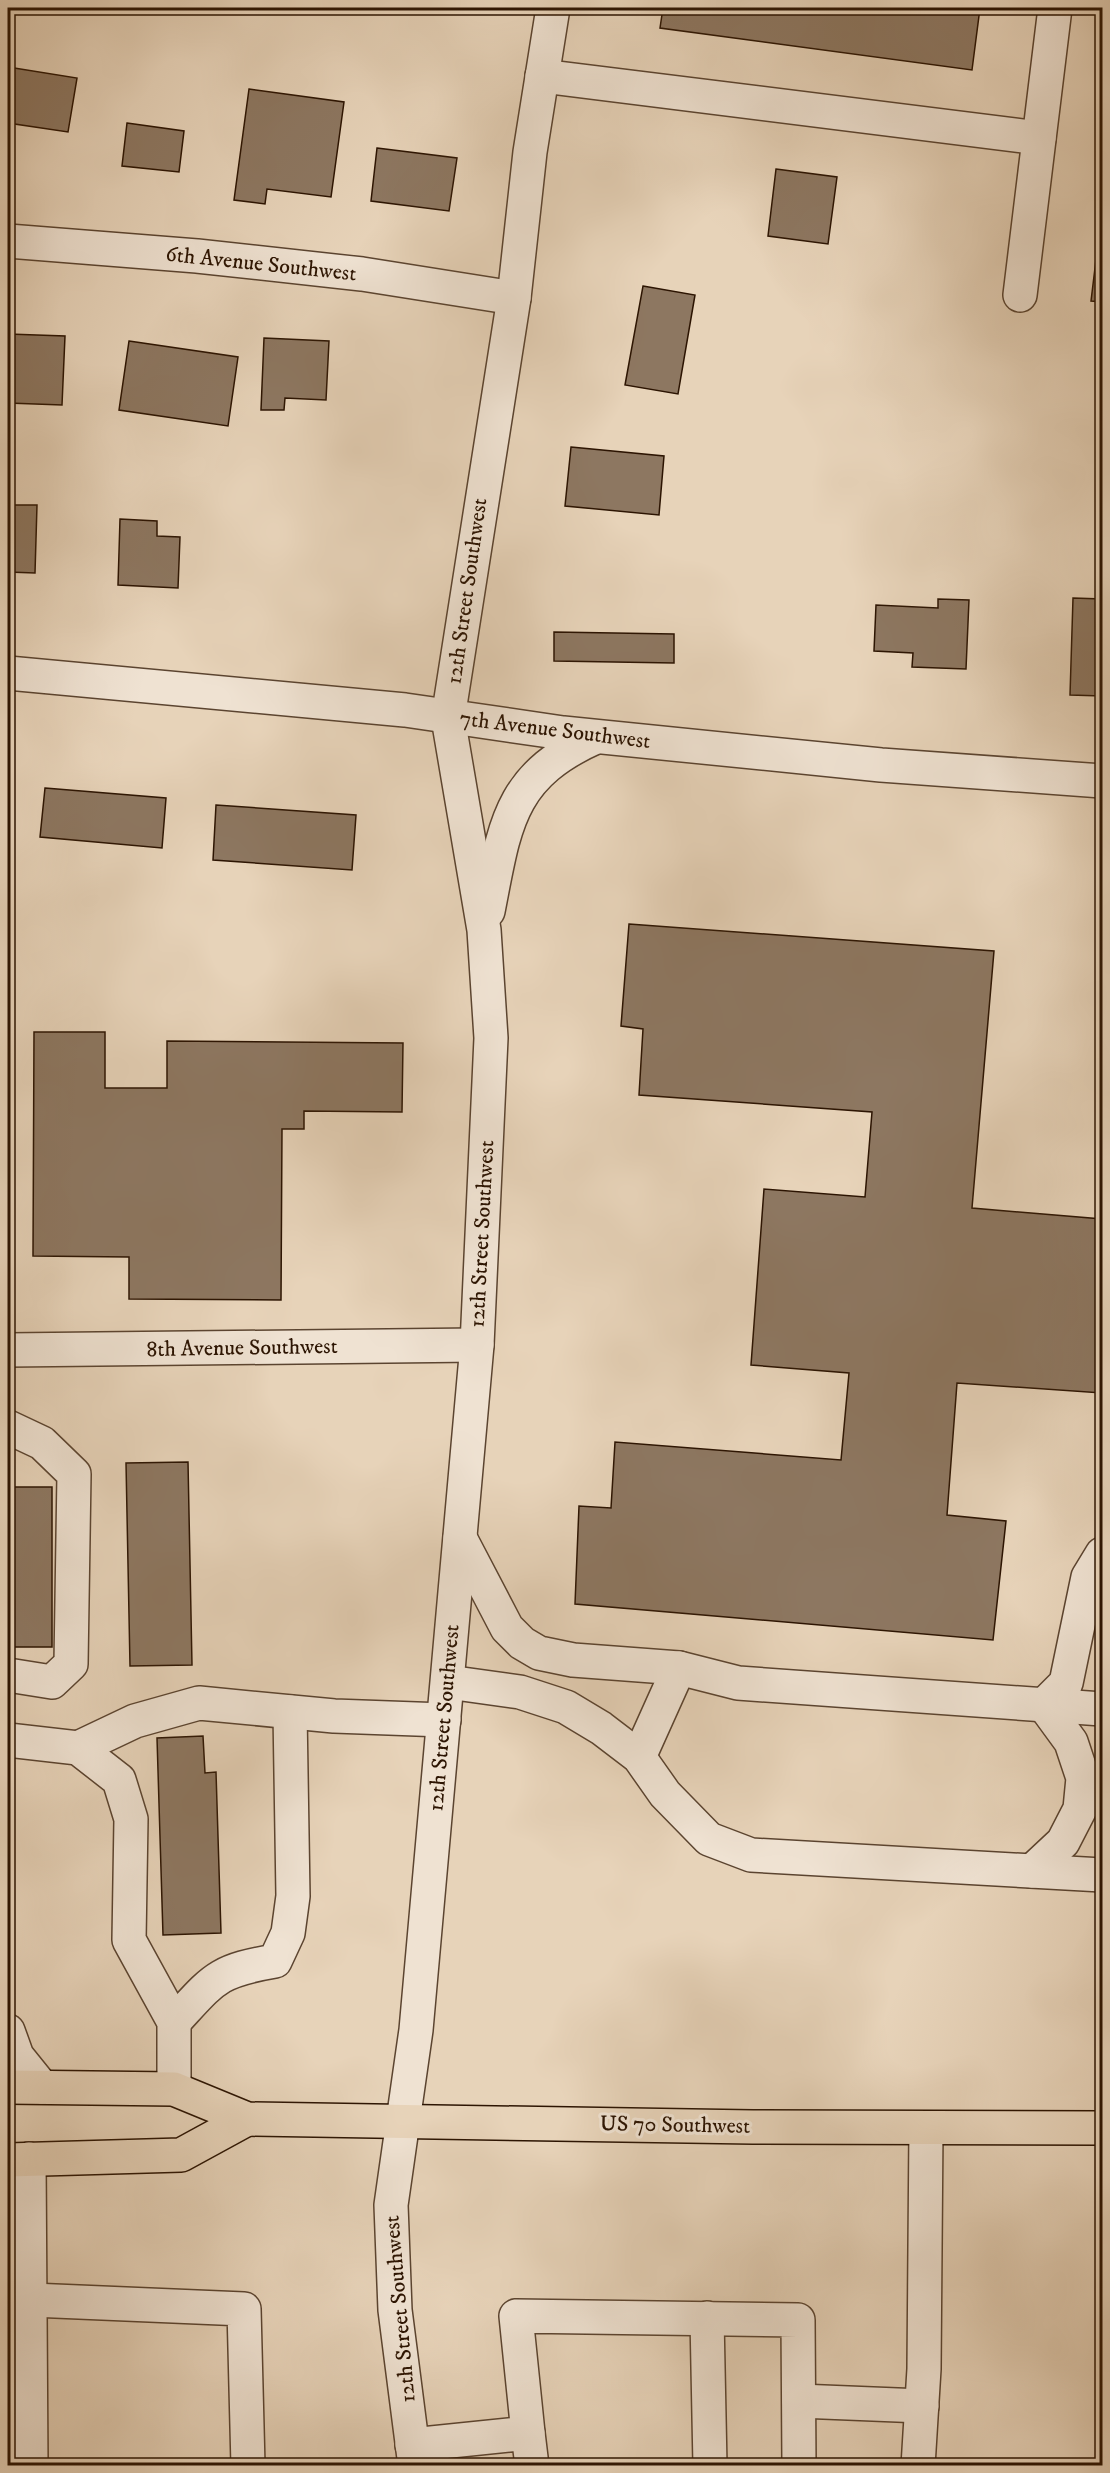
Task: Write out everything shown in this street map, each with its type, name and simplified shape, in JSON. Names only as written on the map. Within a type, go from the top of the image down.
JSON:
[{"type":"main road","name":"US 70 Southwest","points":[[8,2087],[174,2089],[247,2118],[926,2128],[1102,2128]]},
{"type":"main road","name":"US 70 Southwest","points":[[18,2159],[181,2155],[247,2118]]},
{"type":"street","name":"12th Street Southwest","points":[[414,2455],[391,2254],[391,2205],[395,2164],[405,2119],[416,2030],[477,1345],[491,1038],[484,930],[448,718],[514,298],[530,152],[553,8]]},
{"type":"street","points":[[1020,296],[1055,8]]},
{"type":"street","points":[[542,76],[1039,138]]},
{"type":"street","name":"6th Avenue Southwest","points":[[8,241],[362,274],[514,298]]},
{"type":"street","name":"7th Avenue Southwest","points":[[8,673],[405,710],[448,718],[596,737],[881,765],[1102,781]]},
{"type":"street","points":[[484,930],[504,829],[511,811],[549,764],[566,750],[596,737]]},
{"type":"street","name":"8th Avenue Southwest","points":[[8,1350],[477,1345]]},
{"type":"street","points":[[8,1426],[42,1443],[74,1474],[71,1664],[52,1682],[8,1675]]},
{"type":"street","points":[[460,1538],[507,1628],[522,1643],[539,1653],[573,1660],[679,1668],[738,1683],[1102,1709]]},
{"type":"street","points":[[1044,1705],[1066,1683],[1088,1576],[1102,1554]]},
{"type":"street","points":[[639,1757],[679,1668]]},
{"type":"street","points":[[448,1682],[520,1692],[566,1707],[601,1728],[639,1757],[665,1794],[709,1839],[751,1855],[1102,1875]]},
{"type":"street","points":[[78,1748],[135,1721],[199,1703],[290,1712],[444,1720]]},
{"type":"street","points":[[1032,1871],[1063,1842],[1080,1809],[1083,1778],[1071,1742],[1044,1705]]},
{"type":"street","points":[[174,2022],[213,1980],[236,1968],[275,1961],[288,1933],[293,1896],[290,1712]]},
{"type":"street","points":[[8,1740],[78,1748],[119,1780],[131,1819],[129,1940],[174,2022],[174,2089]]},
{"type":"street","points":[[8,2031],[17,2056],[42,2087]]},
{"type":"street","points":[[918,2466],[922,2406],[926,2128]]},
{"type":"street","points":[[18,2159],[18,2318],[31,2466]]},
{"type":"street","points":[[18,2318],[244,2310],[248,2466]]},
{"type":"street","points":[[532,2466],[516,2316],[798,2320],[799,2466]]},
{"type":"street","points":[[707,2318],[710,2466]]},
{"type":"street","points":[[799,2401],[922,2406]]},
{"type":"street","points":[[414,2455],[528,2433]]},
{"type":"building","points":[[663,8],[980,8],[972,70],[660,28]]},
{"type":"building","points":[[8,67],[77,78],[68,132],[8,123]]},
{"type":"building","points":[[249,89],[344,102],[331,197],[267,189],[265,204],[234,200]]},
{"type":"building","points":[[127,123],[184,131],[179,172],[122,166]]},
{"type":"building","points":[[377,148],[457,158],[449,211],[371,201]]},
{"type":"building","points":[[776,169],[837,177],[828,244],[768,236]]},
{"type":"building","points":[[1102,210],[1102,302],[1091,301]]},
{"type":"building","points":[[643,286],[695,295],[678,394],[625,385]]},
{"type":"building","points":[[8,334],[65,336],[62,405],[8,403]]},
{"type":"building","points":[[264,338],[329,341],[326,400],[285,398],[284,410],[261,410]]},
{"type":"building","points":[[129,341],[238,357],[228,426],[119,410]]},
{"type":"building","points":[[571,447],[664,456],[659,515],[565,506]]},
{"type":"building","points":[[8,505],[37,505],[35,573],[8,572]]},
{"type":"building","points":[[120,519],[157,521],[157,536],[180,537],[178,588],[118,585]]},
{"type":"building","points":[[1073,598],[1102,599],[1102,696],[1070,695]]},
{"type":"building","points":[[938,599],[969,600],[966,669],[912,667],[913,653],[874,651],[876,605],[938,608]]},
{"type":"building","points":[[554,632],[674,634],[674,663],[554,661]]},
{"type":"building","points":[[45,788],[166,798],[162,848],[40,837]]},
{"type":"building","points":[[216,805],[356,815],[352,870],[213,860]]},
{"type":"building","points":[[629,924],[994,951],[972,1208],[1102,1219],[1102,1393],[957,1383],[947,1515],[1006,1521],[993,1640],[575,1604],[579,1506],[611,1508],[615,1442],[841,1460],[849,1373],[751,1365],[764,1189],[865,1197],[872,1112],[639,1095],[643,1029],[621,1026]]},
{"type":"building","points":[[34,1032],[105,1032],[105,1088],[167,1088],[167,1041],[403,1043],[402,1112],[304,1111],[304,1129],[282,1129],[281,1300],[129,1299],[129,1257],[33,1256]]},
{"type":"building","points":[[188,1462],[192,1665],[130,1666],[126,1463]]},
{"type":"building","points":[[8,1487],[52,1487],[52,1647],[8,1647]]},
{"type":"building","points":[[203,1736],[205,1773],[216,1772],[221,1933],[163,1935],[157,1738]]}]
